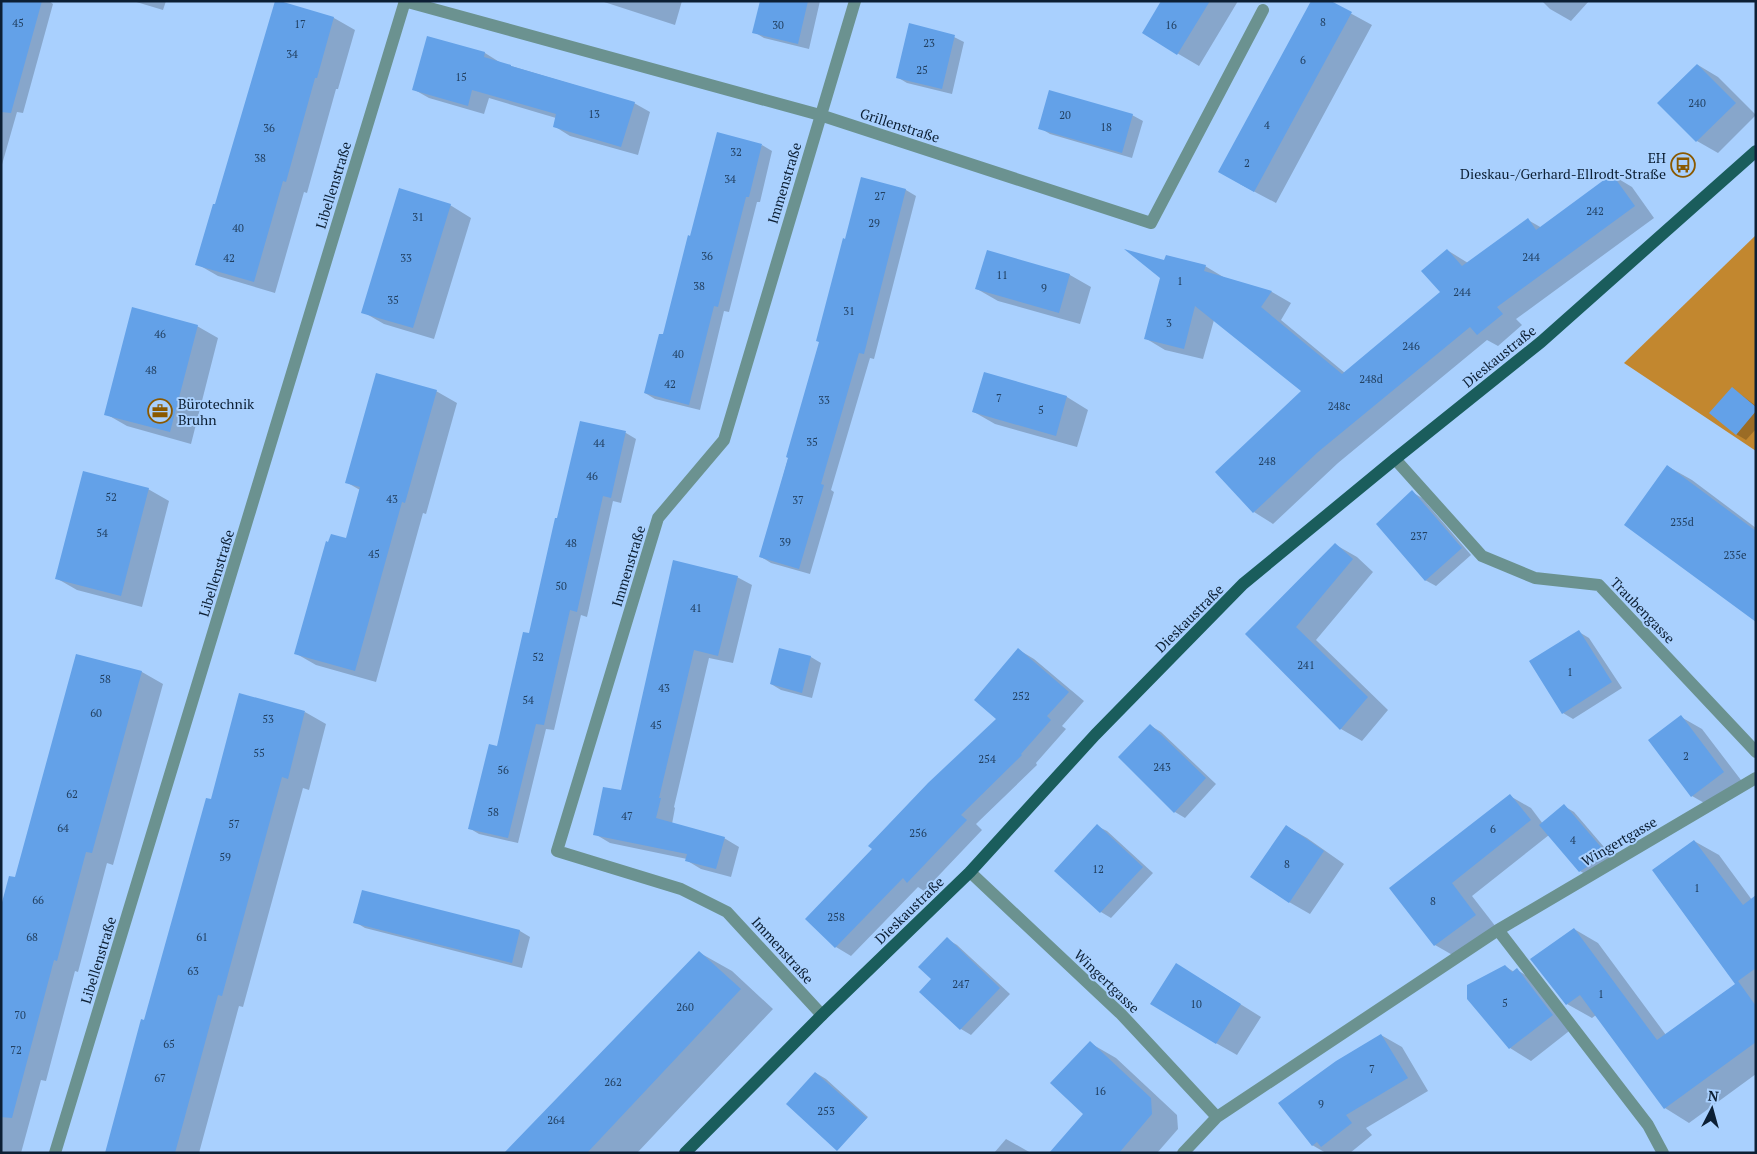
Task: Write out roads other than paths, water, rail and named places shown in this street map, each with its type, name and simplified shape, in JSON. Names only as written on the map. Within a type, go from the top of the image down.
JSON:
[{"type":"main road","name":"Dieskaustraße","points":[[685,1153],[822,1015],[970,872],[1095,735],[1243,584],[1395,458],[1541,342],[1756,151]]},
{"type":"street","name":"Grillenstraße","points":[[404,1],[820,115],[1151,223],[1263,10]]},
{"type":"street","name":"Libellenstraße","points":[[55,1153],[404,1]]},
{"type":"street","name":"Immenstraße","points":[[822,1015],[727,912],[681,890],[557,851],[658,518],[724,440],[855,1]]},
{"type":"street","name":"Traubengasse","points":[[1395,458],[1482,556],[1535,578],[1599,585],[1756,752]]},
{"type":"street","name":"Wingertgasse","points":[[1183,1153],[1217,1117],[1498,930],[1756,778]]},
{"type":"street","name":"Wingertgasse","points":[[970,872],[1121,1014],[1217,1117]]},
{"type":"street","points":[[1498,930],[1648,1125],[1663,1153]]},
{"type":"place","name":"EH Dieskau-/Gerhard-Ellrodt-Straße","points":[[1683,165]]},
{"type":"place","name":"Bürotechnik Bruhn","points":[[160,411]]}]
